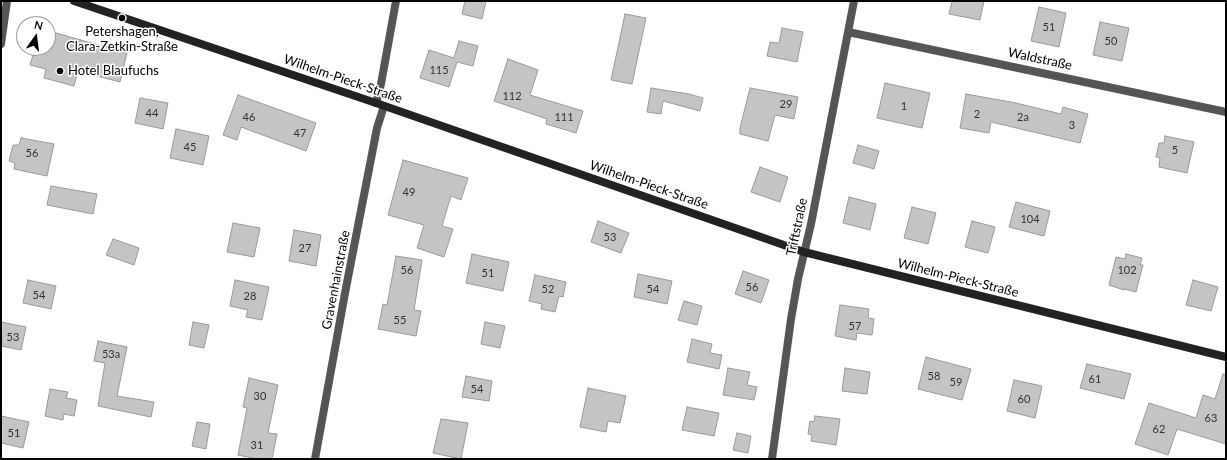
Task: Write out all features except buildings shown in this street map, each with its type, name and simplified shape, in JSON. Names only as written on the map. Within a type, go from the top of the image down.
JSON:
[{"type":"street","points":[[1,44],[7,1]]},
{"type":"street","name":"Wilhelm-Pieck-Straße","points":[[74,1],[380,104],[804,252],[1226,356]]},
{"type":"street","name":"Gravenhainstraße","points":[[315,459],[377,128],[380,88],[396,1]]},
{"type":"street","name":"Triftstraße","points":[[772,459],[791,319],[854,1]]},
{"type":"street","name":"Waldstraße","points":[[848,32],[1226,112]]},
{"type":"place","name":"Petershagen, Clara-Zetkin-Straße","points":[[122,18]]},
{"type":"place","name":"Hotel Blaufuchs","points":[[60,71]]}]
